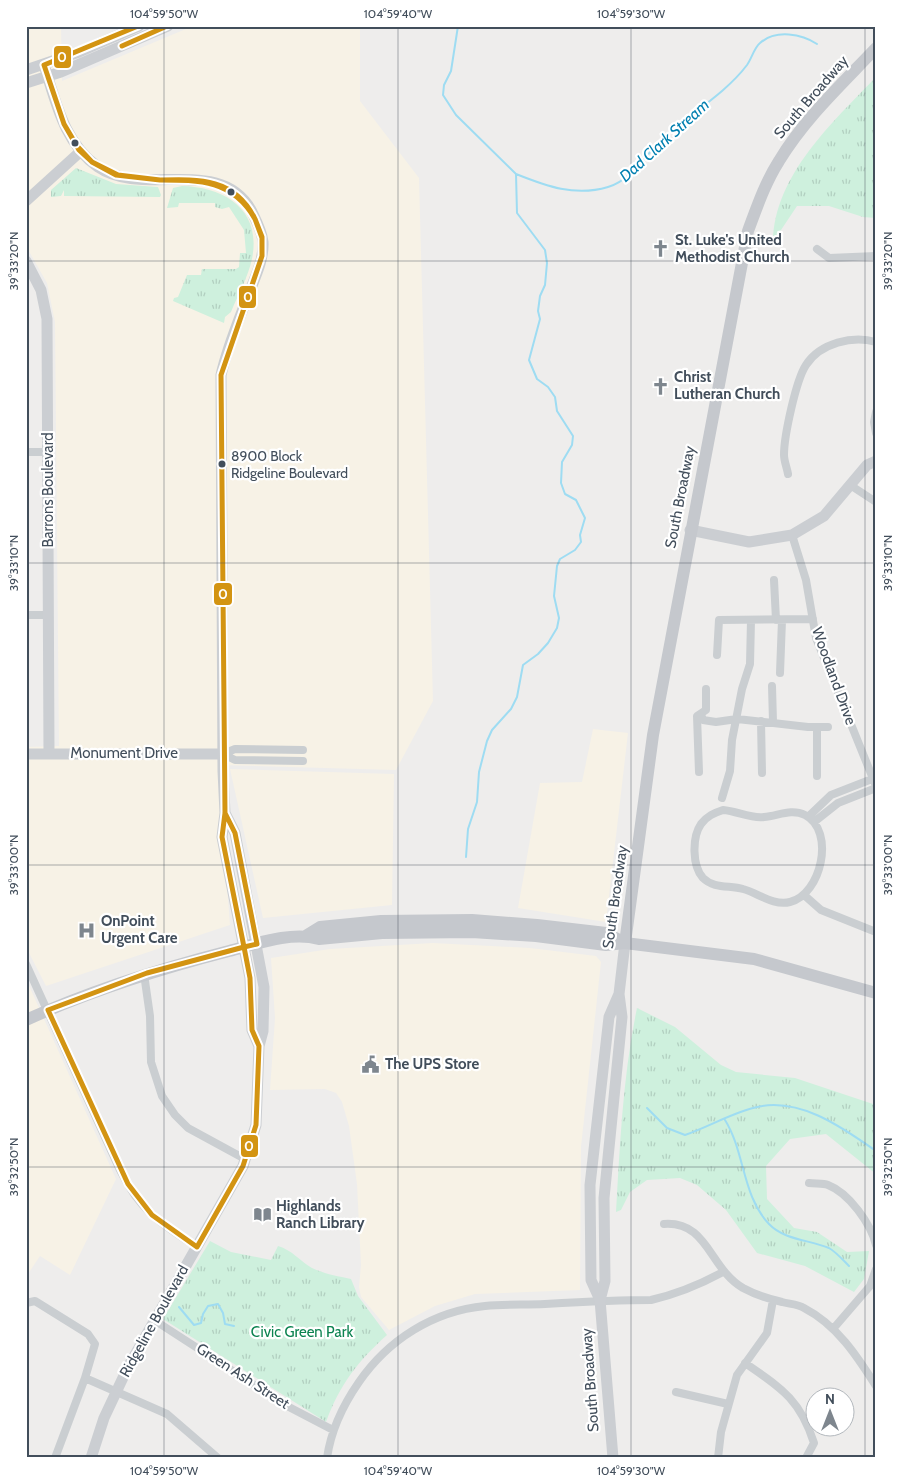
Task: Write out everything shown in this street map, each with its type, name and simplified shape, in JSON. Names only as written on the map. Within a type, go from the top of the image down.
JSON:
[{"type":"main road","name":"South Broadway","points":[[625,943],[653,735],[740,264],[748,231],[759,199],[776,166],[797,134],[876,48]]},
{"type":"main road","points":[[26,1020],[144,974],[251,945],[307,936],[319,938],[382,933],[472,932],[536,936],[606,945],[625,943],[754,959],[876,993]]},
{"type":"street","points":[[26,70],[44,65],[139,26]]},
{"type":"street","points":[[26,83],[48,77],[168,26]]},
{"type":"street","name":"Ridgeline Boulevard","points":[[44,65],[63,124],[81,151],[98,167],[114,175],[136,179],[197,180],[233,190],[247,203],[257,220],[263,241],[261,262],[226,352],[221,375],[225,813],[222,837],[251,945],[252,1030],[259,1046],[256,1125],[245,1159],[116,1391],[90,1458]]},
{"type":"street","points":[[26,201],[81,151]]},
{"type":"street","points":[[817,249],[829,258],[876,256]]},
{"type":"street","name":"Barrons Boulevard","points":[[28,267],[41,290],[47,319],[49,753]]},
{"type":"street","points":[[788,474],[784,455],[785,446],[795,392],[807,364],[821,352],[845,340],[866,339],[876,342]]},
{"type":"street","points":[[876,412],[874,422],[876,433]]},
{"type":"street","points":[[26,452],[48,452]]},
{"type":"street","points":[[690,530],[749,542],[792,535],[824,516],[867,466],[876,461]]},
{"type":"street","points":[[850,485],[876,502]]},
{"type":"street","name":"Woodland Drive","points":[[792,535],[806,580],[816,638],[875,784]]},
{"type":"street","points":[[774,580],[779,620],[780,674]]},
{"type":"street","points":[[26,615],[48,615]]},
{"type":"street","points":[[717,655],[719,620],[813,619]]},
{"type":"street","points":[[722,798],[730,771],[732,740],[742,689],[750,664],[751,620]]},
{"type":"street","points":[[772,686],[773,722]]},
{"type":"street","points":[[699,772],[702,713],[706,688]]},
{"type":"street","points":[[702,713],[703,720],[716,722],[737,719],[828,727]]},
{"type":"street","points":[[761,722],[762,773]]},
{"type":"street","points":[[817,727],[817,776]]},
{"type":"street","name":"Monument Drive","points":[[26,754],[223,754],[235,749],[303,750]]},
{"type":"street","name":"Monument Drive","points":[[223,754],[235,760],[304,761]]},
{"type":"street","points":[[811,819],[831,795],[875,784]]},
{"type":"street","points":[[731,811],[763,818],[795,812],[811,819],[820,832],[820,864],[804,895],[793,902],[777,903],[742,888],[713,884],[703,878],[695,859],[700,826],[715,813],[731,811]]},
{"type":"street","points":[[804,895],[821,910],[876,932]]},
{"type":"street","name":"South Broadway","points":[[612,1458],[600,1300],[591,1280],[590,1185],[608,1018],[619,994],[625,943]]},
{"type":"street","points":[[26,964],[133,1195],[152,1217],[197,1247]]},
{"type":"street","points":[[144,974],[150,1016],[151,1062],[155,1079],[166,1102],[181,1122],[192,1131],[245,1159]]},
{"type":"street","points":[[809,1183],[828,1185],[849,1201],[862,1215],[873,1235],[876,1245]]},
{"type":"street","points":[[664,1224],[678,1223],[695,1232],[722,1272],[743,1288],[773,1300],[804,1307],[833,1329],[854,1350],[876,1386]]},
{"type":"street","points":[[833,1329],[870,1286],[876,1270]]},
{"type":"street","points":[[327,1458],[334,1430],[346,1402],[370,1365],[393,1342],[422,1326],[452,1312],[483,1306],[600,1300],[651,1300],[666,1297],[699,1285],[722,1272]]},
{"type":"street","points":[[718,1458],[721,1432],[738,1375],[745,1362],[767,1333],[773,1300]]},
{"type":"street","points":[[26,1303],[35,1301],[88,1334],[95,1344],[85,1378],[55,1458]]},
{"type":"street","name":"Green Ash Street","points":[[154,1320],[287,1406],[334,1430]]},
{"type":"street","points":[[745,1362],[787,1392],[807,1421],[814,1443],[806,1458]]},
{"type":"street","points":[[85,1378],[167,1414],[218,1458]]},
{"type":"street","points":[[676,1392],[728,1404]]},
{"type":"shaded area","points":[[26,26],[61,26],[62,81],[193,26],[360,26],[360,101],[419,178],[433,701],[396,770],[218,765],[230,925],[46,986],[26,947],[26,747],[59,746],[55,322],[47,283],[26,246]]},
{"type":"shaded area","points":[[593,729],[628,733],[606,922],[518,908],[540,783],[582,782]]},
{"type":"shaded area","points":[[230,769],[394,774],[392,905],[263,918]]},
{"type":"shaded area","points":[[433,943],[530,948],[596,956],[601,962],[581,1147],[580,1290],[475,1294],[435,1306],[389,1330],[361,1297],[359,1287],[361,1265],[357,1184],[349,1126],[342,1102],[336,1093],[325,1089],[270,1090],[275,1018],[271,958],[330,949]]},
{"type":"shaded area","points":[[26,979],[116,1179],[70,1275],[40,1256],[26,1277]]},
{"type":"green space","points":[[876,77],[876,218],[863,217],[829,206],[797,206],[773,242],[776,218],[783,194],[795,172],[825,131]]},
{"type":"green space","points":[[76,168],[116,184],[158,187],[161,195],[160,197],[64,196],[64,190],[61,196],[51,197],[51,190]]},
{"type":"green space","points":[[182,186],[198,187],[226,197],[237,204],[246,215],[251,227],[254,242],[252,259],[231,312],[225,317],[224,323],[173,301],[174,298],[178,297],[187,275],[201,275],[202,269],[236,269],[239,267],[240,253],[246,253],[244,230],[229,207],[222,209],[215,207],[215,203],[179,203],[178,207],[167,208],[173,188]]},
{"type":"green space","points":[[637,1008],[675,1027],[721,1065],[736,1072],[795,1078],[876,1105],[876,1174],[826,1134],[790,1139],[766,1166],[767,1199],[794,1228],[817,1232],[847,1252],[869,1251],[864,1279],[854,1292],[805,1266],[757,1253],[726,1210],[697,1185],[680,1178],[647,1180],[630,1192],[621,1210],[616,1212],[625,1084]]},
{"type":"green space","name":"Civic Green Park","points":[[210,1241],[231,1252],[271,1260],[278,1246],[288,1250],[312,1268],[351,1279],[358,1296],[387,1335],[367,1354],[351,1374],[337,1396],[326,1422],[163,1319]]},
{"type":"waterway","points":[[458,26],[451,71],[444,85],[443,95],[456,115],[516,174],[517,213],[545,250],[547,263],[545,285],[540,296],[538,311],[540,319],[529,360],[537,379],[548,387],[555,397],[557,411],[573,436],[572,445],[562,462],[561,483],[565,494],[576,500],[585,518],[580,535],[581,542],[575,550],[560,559],[557,566],[554,596],[559,618],[557,628],[548,643],[538,654],[523,665],[517,697],[511,709],[492,730],[487,741],[479,772],[477,802],[468,829],[466,857]]},
{"type":"waterway","name":"Dad Clark Stream","points":[[516,174],[561,189],[584,191],[608,187],[625,178],[674,128],[729,85],[747,65],[760,43],[774,36],[789,34],[817,44]]},
{"type":"waterway","points":[[647,1108],[667,1128],[685,1135],[753,1108],[770,1105],[786,1106],[802,1110],[834,1123],[876,1151]]},
{"type":"waterway","points":[[725,1120],[737,1146],[748,1187],[760,1213],[769,1224],[790,1237],[829,1248],[849,1266]]},
{"type":"waterway","points":[[179,1307],[194,1325],[201,1323],[203,1314],[208,1306],[218,1304],[223,1313],[225,1324],[234,1326]]},
{"type":"transit line","name":"0","points":[[64,124],[44,65],[138,26]]},
{"type":"transit line","name":"0","points":[[122,46],[167,26]]},
{"type":"transit line","name":"0","points":[[48,77],[64,124]]},
{"type":"transit line","name":"0","points":[[64,124],[77,146],[92,162]]},
{"type":"transit line","name":"0","points":[[64,124],[79,150],[92,162]]},
{"type":"transit line","name":"0","points":[[92,162],[118,175],[160,180]]},
{"type":"transit line","name":"0","points":[[92,162],[116,175],[160,180]]},
{"type":"transit line","name":"0","points":[[160,180],[202,182],[214,185],[236,196],[255,219]]},
{"type":"transit line","name":"0","points":[[160,180],[202,181],[227,188],[247,206],[255,219]]},
{"type":"transit line","name":"0","points":[[221,375],[262,256],[262,238],[255,219]]},
{"type":"transit line","name":"0","points":[[221,375],[262,256],[262,237],[255,219]]},
{"type":"transit line","name":"0","points":[[221,375],[225,813]]},
{"type":"transit line","name":"0","points":[[225,813],[235,833],[257,944],[244,947]]},
{"type":"transit line","name":"0","points":[[225,813],[222,837],[244,947]]},
{"type":"transit line","name":"0","points":[[244,947],[250,978],[252,1030],[259,1046],[256,1125],[243,1166],[197,1247],[152,1215],[128,1184],[48,1010],[147,973],[244,947]]},
{"type":"place","name":"St. Luke's United Methodist Church","points":[[661,249]]},
{"type":"place","name":"Christ Lutheran Church","points":[[660,386]]},
{"type":"place","name":"8900 Block Ridgeline Boulevard","points":[[222,464]]},
{"type":"place","name":"OnPoint Urgent Care","points":[[87,930]]},
{"type":"place","name":"The UPS Store","points":[[371,1064]]},
{"type":"place","name":"Highlands Ranch Library","points":[[262,1215]]}]
